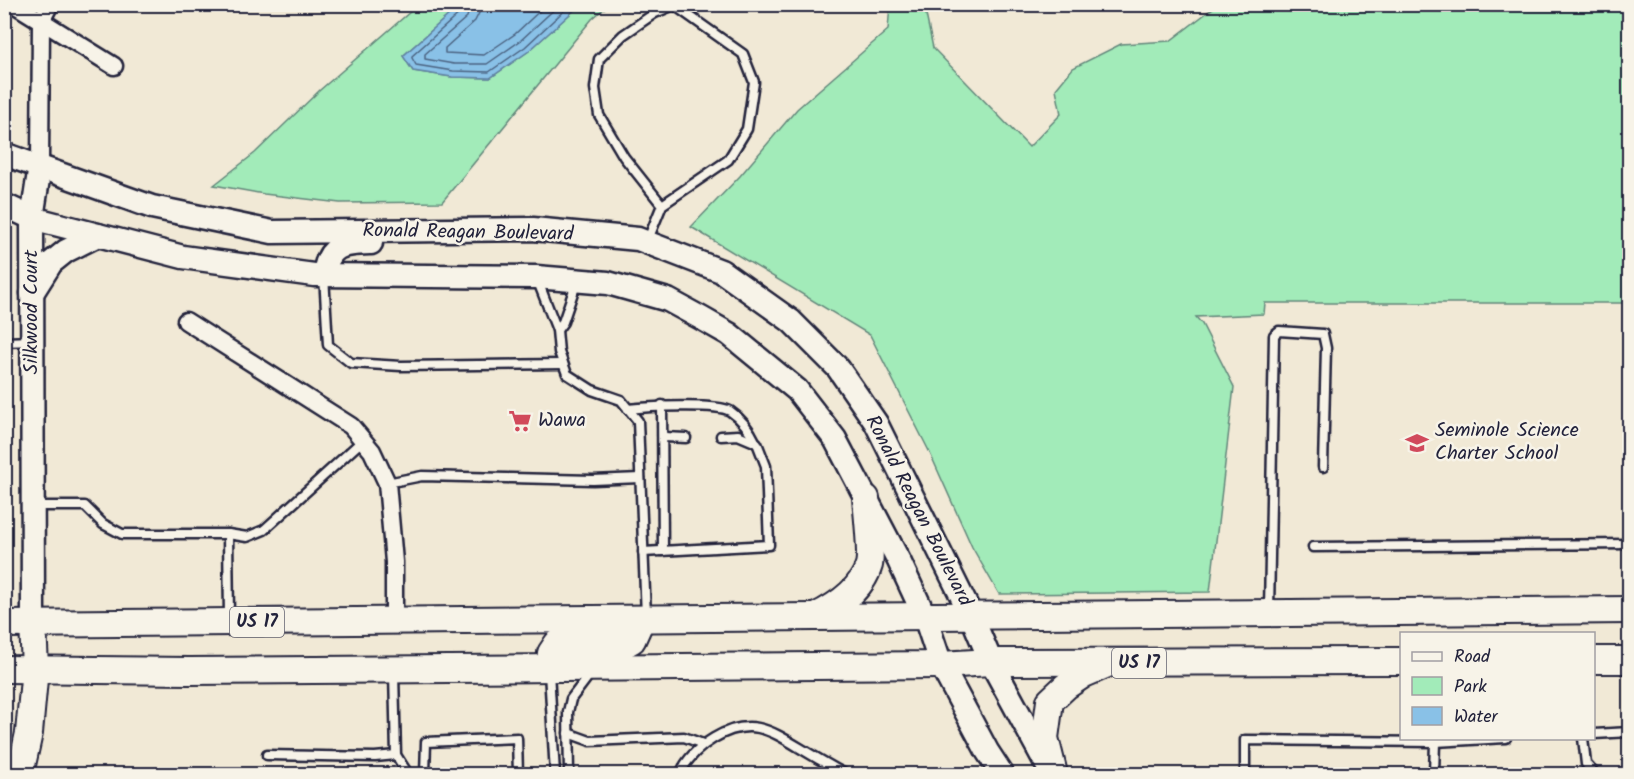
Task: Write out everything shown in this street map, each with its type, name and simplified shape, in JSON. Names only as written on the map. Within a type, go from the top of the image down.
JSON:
[{"type":"main road","name":"Ronald Reagan Boulevard","points":[[4,154],[152,207],[272,232],[533,229],[638,239],[721,272],[791,321],[838,368],[876,423],[972,617],[991,663],[1053,774]]},
{"type":"main road","name":"Silkwood Court","points":[[33,623],[32,218],[40,166]]},
{"type":"main road","name":"Ronald Reagan Boulevard","points":[[4,205],[32,218],[183,257],[324,275],[536,277],[608,283],[668,300],[729,334],[797,390],[835,439],[899,561],[925,617],[941,665],[1001,774]]},
{"type":"main road","points":[[324,275],[328,256],[334,250],[347,245],[426,239],[464,230]]},
{"type":"main road","points":[[32,293],[51,263],[66,251],[98,235]]},
{"type":"main road","points":[[814,618],[835,607],[850,595],[869,564],[866,498]]},
{"type":"main road","name":"US 17","points":[[4,624],[1629,610]]},
{"type":"main road","points":[[549,668],[551,653],[557,644],[625,644],[632,640],[643,620]]},
{"type":"main road","points":[[21,774],[29,733],[35,668],[33,623]]},
{"type":"main road","points":[[1595,660],[1629,660]]},
{"type":"main road","name":"US 17","points":[[4,669],[189,671],[991,663],[1395,664]]},
{"type":"main road","points":[[1053,774],[1045,738],[1050,702],[1066,686],[1084,674],[1109,663]]},
{"type":"street","points":[[14,4],[114,66]]},
{"type":"street","name":"Silkwood Court","points":[[40,166],[41,21],[50,4]]},
{"type":"street","points":[[186,321],[351,426],[372,451],[387,483],[394,562],[393,621]]},
{"type":"lane","points":[[646,242],[662,205],[728,160],[747,129],[754,82],[742,54],[674,5],[654,13],[623,34],[599,59],[595,88],[599,115],[624,158],[662,205]]},
{"type":"lane","points":[[324,275],[328,345],[351,363],[401,366],[563,364]]},
{"type":"lane","points":[[536,277],[557,330],[558,352],[567,374],[592,390],[621,400],[638,421],[643,620]]},
{"type":"lane","points":[[557,330],[563,322],[578,280]]},
{"type":"lane","points":[[1269,614],[1274,335],[1280,331],[1323,334],[1326,348],[1323,468]]},
{"type":"lane","points":[[4,342],[32,341]]},
{"type":"lane","points":[[628,409],[662,405],[728,409],[748,427],[766,466],[769,545],[643,552]]},
{"type":"lane","points":[[662,405],[663,551]]},
{"type":"lane","points":[[721,436],[738,435],[757,443]]},
{"type":"lane","points":[[664,437],[686,438]]},
{"type":"lane","points":[[33,506],[85,506],[104,524],[122,534],[228,534],[247,537],[264,530],[363,440]]},
{"type":"lane","points":[[387,483],[422,476],[593,480],[640,478]]},
{"type":"lane","points":[[228,534],[229,622]]},
{"type":"lane","points":[[1313,547],[1629,544]]},
{"type":"lane","points":[[549,668],[555,774]]},
{"type":"lane","points":[[569,774],[568,712],[572,699],[594,668]]},
{"type":"lane","points":[[394,669],[396,755],[408,774]]},
{"type":"lane","points":[[680,774],[688,760],[704,744],[736,727],[752,726],[773,731],[844,774]]},
{"type":"lane","points":[[1595,734],[1629,732]]},
{"type":"lane","points":[[568,733],[590,741],[684,736],[704,744]]},
{"type":"lane","points":[[426,774],[426,742],[517,738],[518,774]]},
{"type":"lane","points":[[1245,774],[1245,740],[1435,740],[1434,774]]},
{"type":"lane","points":[[1583,740],[1586,764],[1595,774]]},
{"type":"lane","points":[[267,755],[375,757],[396,755]]},
{"type":"green space","points":[[418,5],[460,5],[403,56],[413,71],[452,77],[490,78],[529,51],[580,5],[608,5],[592,19],[442,202],[340,203],[264,194],[214,185],[255,153],[320,90]]},
{"type":"green space","points":[[890,5],[924,5],[933,48],[1029,147],[1061,114],[1056,89],[1073,68],[1121,44],[1170,41],[1217,5],[1629,5],[1629,301],[1628,303],[1265,303],[1264,314],[1196,317],[1202,324],[1234,387],[1210,592],[999,594],[972,547],[929,451],[870,335],[691,227],[740,176],[797,109],[888,30]]},
{"type":"water","points":[[460,5],[580,5],[529,51],[490,78],[452,77],[413,71],[403,56]]},
{"type":"place","name":"Wawa","points":[[520,421]]},
{"type":"place","name":"Seminole Science Charter School","points":[[1417,443]]}]
